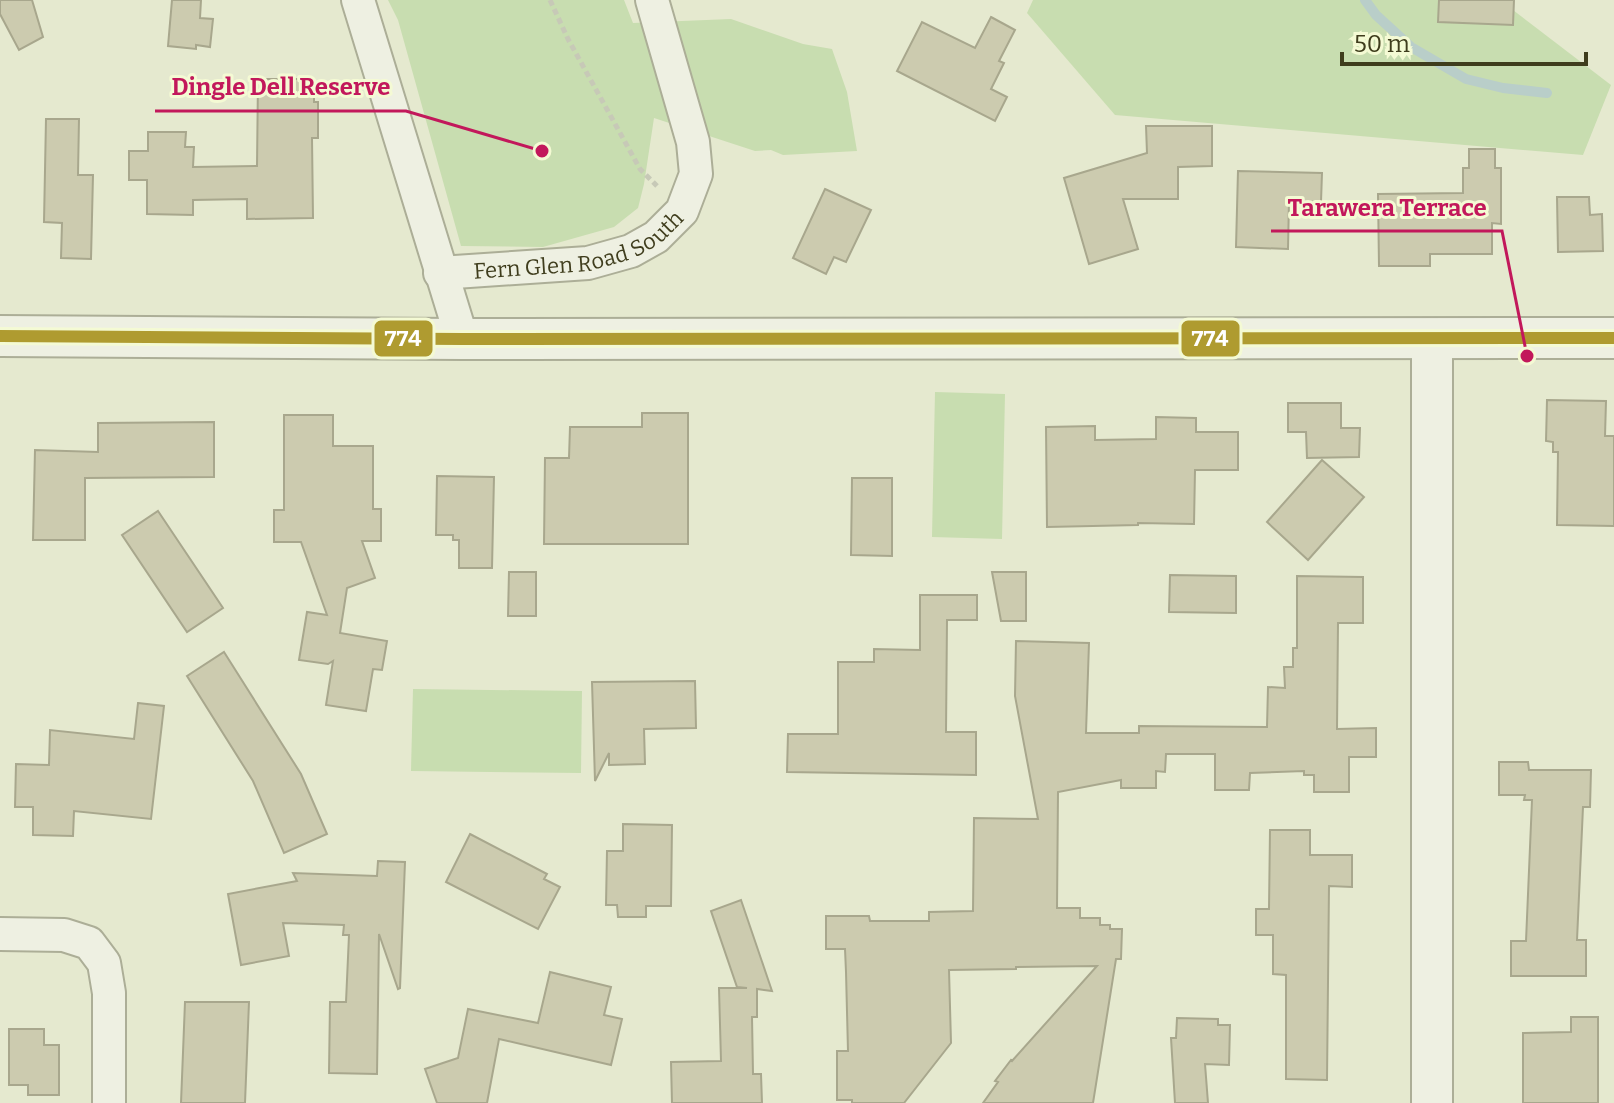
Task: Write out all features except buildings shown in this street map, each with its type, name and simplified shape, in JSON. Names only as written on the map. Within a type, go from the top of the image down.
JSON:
[{"type":"street","points":[[358,0],[462,339]]},
{"type":"street","name":"Fern Glen Road South","points":[[440,273],[588,263],[631,251],[656,237],[682,211],[696,174],[693,142],[652,0]]},
{"type":"street","points":[[0,336],[462,339],[1614,338]]},
{"type":"street","points":[[1432,339],[1432,1103]]},
{"type":"street","points":[[0,934],[64,935],[89,943],[104,963],[109,993],[109,1103]]},
{"type":"path","points":[[550,0],[568,39],[640,169],[659,188]]},
{"type":"green space","points":[[388,0],[624,0],[633,23],[731,19],[803,44],[832,49],[847,92],[857,151],[783,155],[771,150],[755,151],[654,118],[638,208],[614,227],[543,247],[461,246],[398,20]]},
{"type":"green space","points":[[1033,0],[1500,0],[1611,85],[1583,155],[1115,115],[1027,13]]},
{"type":"green space","points":[[935,392],[1005,394],[1002,539],[932,537]]},
{"type":"green space","points":[[413,689],[582,691],[581,773],[411,771]]},
{"type":"waterway","points":[[1365,0],[1376,15],[1411,47],[1466,79],[1503,88],[1547,93]]},
{"type":"transit line","name":"774","points":[[0,336],[462,339],[1614,338]]},
{"type":"place","name":"Dingle Dell Reserve","points":[[542,151]]},
{"type":"place","name":"Tarawera Terrace","points":[[1527,356]]}]
